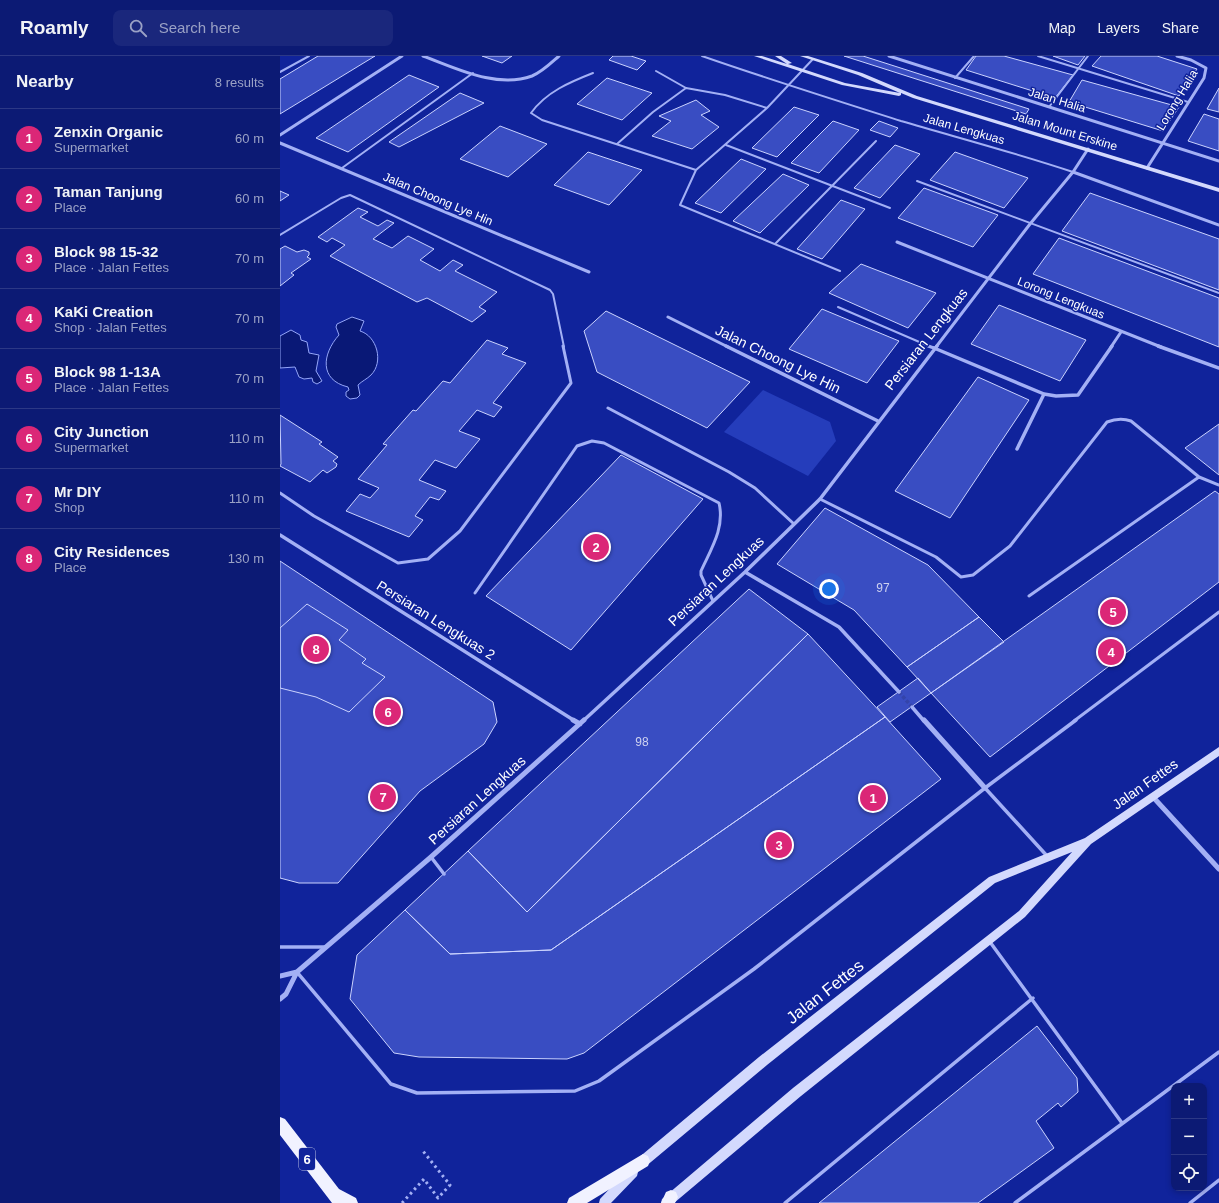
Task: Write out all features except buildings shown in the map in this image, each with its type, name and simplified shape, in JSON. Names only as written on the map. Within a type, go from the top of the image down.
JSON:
[{"type":"main road","name":"Jalan Mount Erskine","points":[[758,56],[844,84],[915,97]]},
{"type":"main road","points":[[778,56],[802,70]]},
{"type":"main road","name":"Jalan Mount Erskine","points":[[803,56],[860,74],[915,97],[1088,149],[1208,188],[1219,193]]},
{"type":"main road","name":"Jalan Mount Erskine","points":[[1208,188],[1219,190]]},
{"type":"main road","name":"Jalan Fettes","points":[[604,1203],[643,1161],[763,1061],[992,880],[1088,841],[1219,751]]},
{"type":"main road","name":"Jalan Fettes","points":[[668,1201],[797,1092],[1022,914],[1088,841]]},
{"type":"main road","name":"6","points":[[280,1124],[338,1199]]},
{"type":"main road","points":[[574,1203],[643,1161]]},
{"type":"main road","points":[[338,1199],[351,1203]]},
{"type":"street","points":[[280,135],[402,56]]},
{"type":"street","points":[[423,56],[496,81],[520,80],[533,76],[559,56]]},
{"type":"street","name":"Jalan Halia","points":[[889,56],[1219,161]]},
{"type":"street","name":"Lorong Halia","points":[[1147,168],[1204,78],[1206,68],[1191,60],[1177,56]]},
{"type":"street","name":"Jalan Choong Lye Hin","points":[[280,143],[589,272]]},
{"type":"street","name":"Persiaran Lengkuas","points":[[280,1000],[286,994],[297,972],[431,857],[580,724],[745,572],[820,499],[934,348],[1030,224],[1073,172],[1088,149]]},
{"type":"street","name":"Jalan Lengkuas","points":[[1073,172],[1219,225]]},
{"type":"street","name":"Lorong Lengkuas","points":[[897,242],[1121,332],[1219,368]]},
{"type":"street","name":"Jalan Choong Lye Hin","points":[[668,317],[878,422]]},
{"type":"street","points":[[934,348],[1044,394],[1056,396],[1078,395],[1121,332]]},
{"type":"street","points":[[1016,449],[1044,394]]},
{"type":"street","name":"Persiaran Lengkuas 2","points":[[280,535],[580,724]]},
{"type":"street","points":[[745,572],[839,627],[899,692]]},
{"type":"street","points":[[912,707],[985,788]]},
{"type":"street","points":[[1153,797],[1219,869]]},
{"type":"street","name":"Persiaran Lengkuas","points":[[280,976],[297,972]]},
{"type":"lane","points":[[280,72],[308,56]]},
{"type":"lane","name":"Jalan Lengkuas","points":[[702,56],[787,85],[904,121],[1003,149],[1073,172]]},
{"type":"lane","points":[[955,78],[974,56]]},
{"type":"lane","points":[[1038,56],[1188,102]]},
{"type":"lane","points":[[1049,107],[1088,56]]},
{"type":"lane","points":[[813,59],[767,108],[696,170],[680,205],[840,271]]},
{"type":"lane","points":[[656,71],[686,88],[726,95],[767,108]]},
{"type":"lane","points":[[593,72],[572,82],[536,104],[531,113],[542,120],[696,170]]},
{"type":"lane","points":[[342,168],[473,73]]},
{"type":"lane","points":[[617,144],[653,112],[686,88]]},
{"type":"lane","points":[[775,244],[876,141]]},
{"type":"lane","points":[[726,144],[890,208]]},
{"type":"lane","points":[[917,181],[1219,293]]},
{"type":"lane","points":[[280,235],[341,198],[350,195],[550,290],[553,294],[571,383],[460,531],[428,559],[398,563],[314,516],[280,493]]},
{"type":"lane","points":[[838,307],[934,348]]},
{"type":"lane","points":[[608,408],[729,472],[755,488],[794,524]]},
{"type":"lane","points":[[820,499],[936,557],[961,577],[973,575],[1010,546],[1107,422],[1116,418],[1123,418],[1131,421],[1199,476],[1219,485]]},
{"type":"lane","points":[[475,593],[577,446],[592,441],[604,443],[719,503],[723,512],[721,527],[701,571],[701,576],[713,601]]},
{"type":"lane","points":[[1029,596],[1199,476]]},
{"type":"lane","points":[[297,972],[391,1084],[417,1093],[574,1091],[599,1081],[754,969],[985,788],[1219,612]]},
{"type":"lane","points":[[985,788],[1048,857]]},
{"type":"lane","points":[[431,857],[444,874]]},
{"type":"lane","points":[[989,939],[1122,1123]]},
{"type":"lane","points":[[280,947],[325,947]]},
{"type":"lane","points":[[785,1203],[1033,998]]},
{"type":"lane","points":[[1015,1203],[1219,1052]]},
{"type":"lane","points":[[1190,1203],[1219,1180]]},
{"type":"path","points":[[402,1203],[424,1179],[438,1198],[450,1186],[423,1151]]},
{"type":"shaded area","points":[[352,317],[364,321],[360,331],[371,338],[377,350],[378,357],[375,370],[358,385],[360,395],[357,398],[350,399],[346,396],[346,392],[349,390],[348,387],[339,384],[332,379],[326,366],[329,350],[339,335],[336,327],[337,324]]},
{"type":"shaded area","points":[[291,330],[300,335],[301,340],[307,342],[309,353],[319,355],[316,371],[322,381],[317,384],[313,382],[312,378],[304,379],[299,377],[295,367],[280,368],[280,336]]},
{"type":"shaded area","points":[[763,390],[830,422],[836,441],[808,476],[724,432]]},
{"type":"tunnel","points":[[899,692],[912,707]]},
{"type":"place","name":"Taman Tanjung","points":[[596,547]]},
{"type":"place","name":"Block 98 1-13A","points":[[1113,612]]},
{"type":"place","name":"City Residences","points":[[316,649]]},
{"type":"place","name":"KaKi Creation","points":[[1111,652]]},
{"type":"place","name":"City Junction","points":[[388,712]]},
{"type":"place","name":"Mr DIY","points":[[383,797]]},
{"type":"place","name":"Zenxin Organic","points":[[873,798]]},
{"type":"place","name":"Block 98 15-32","points":[[779,845]]}]
